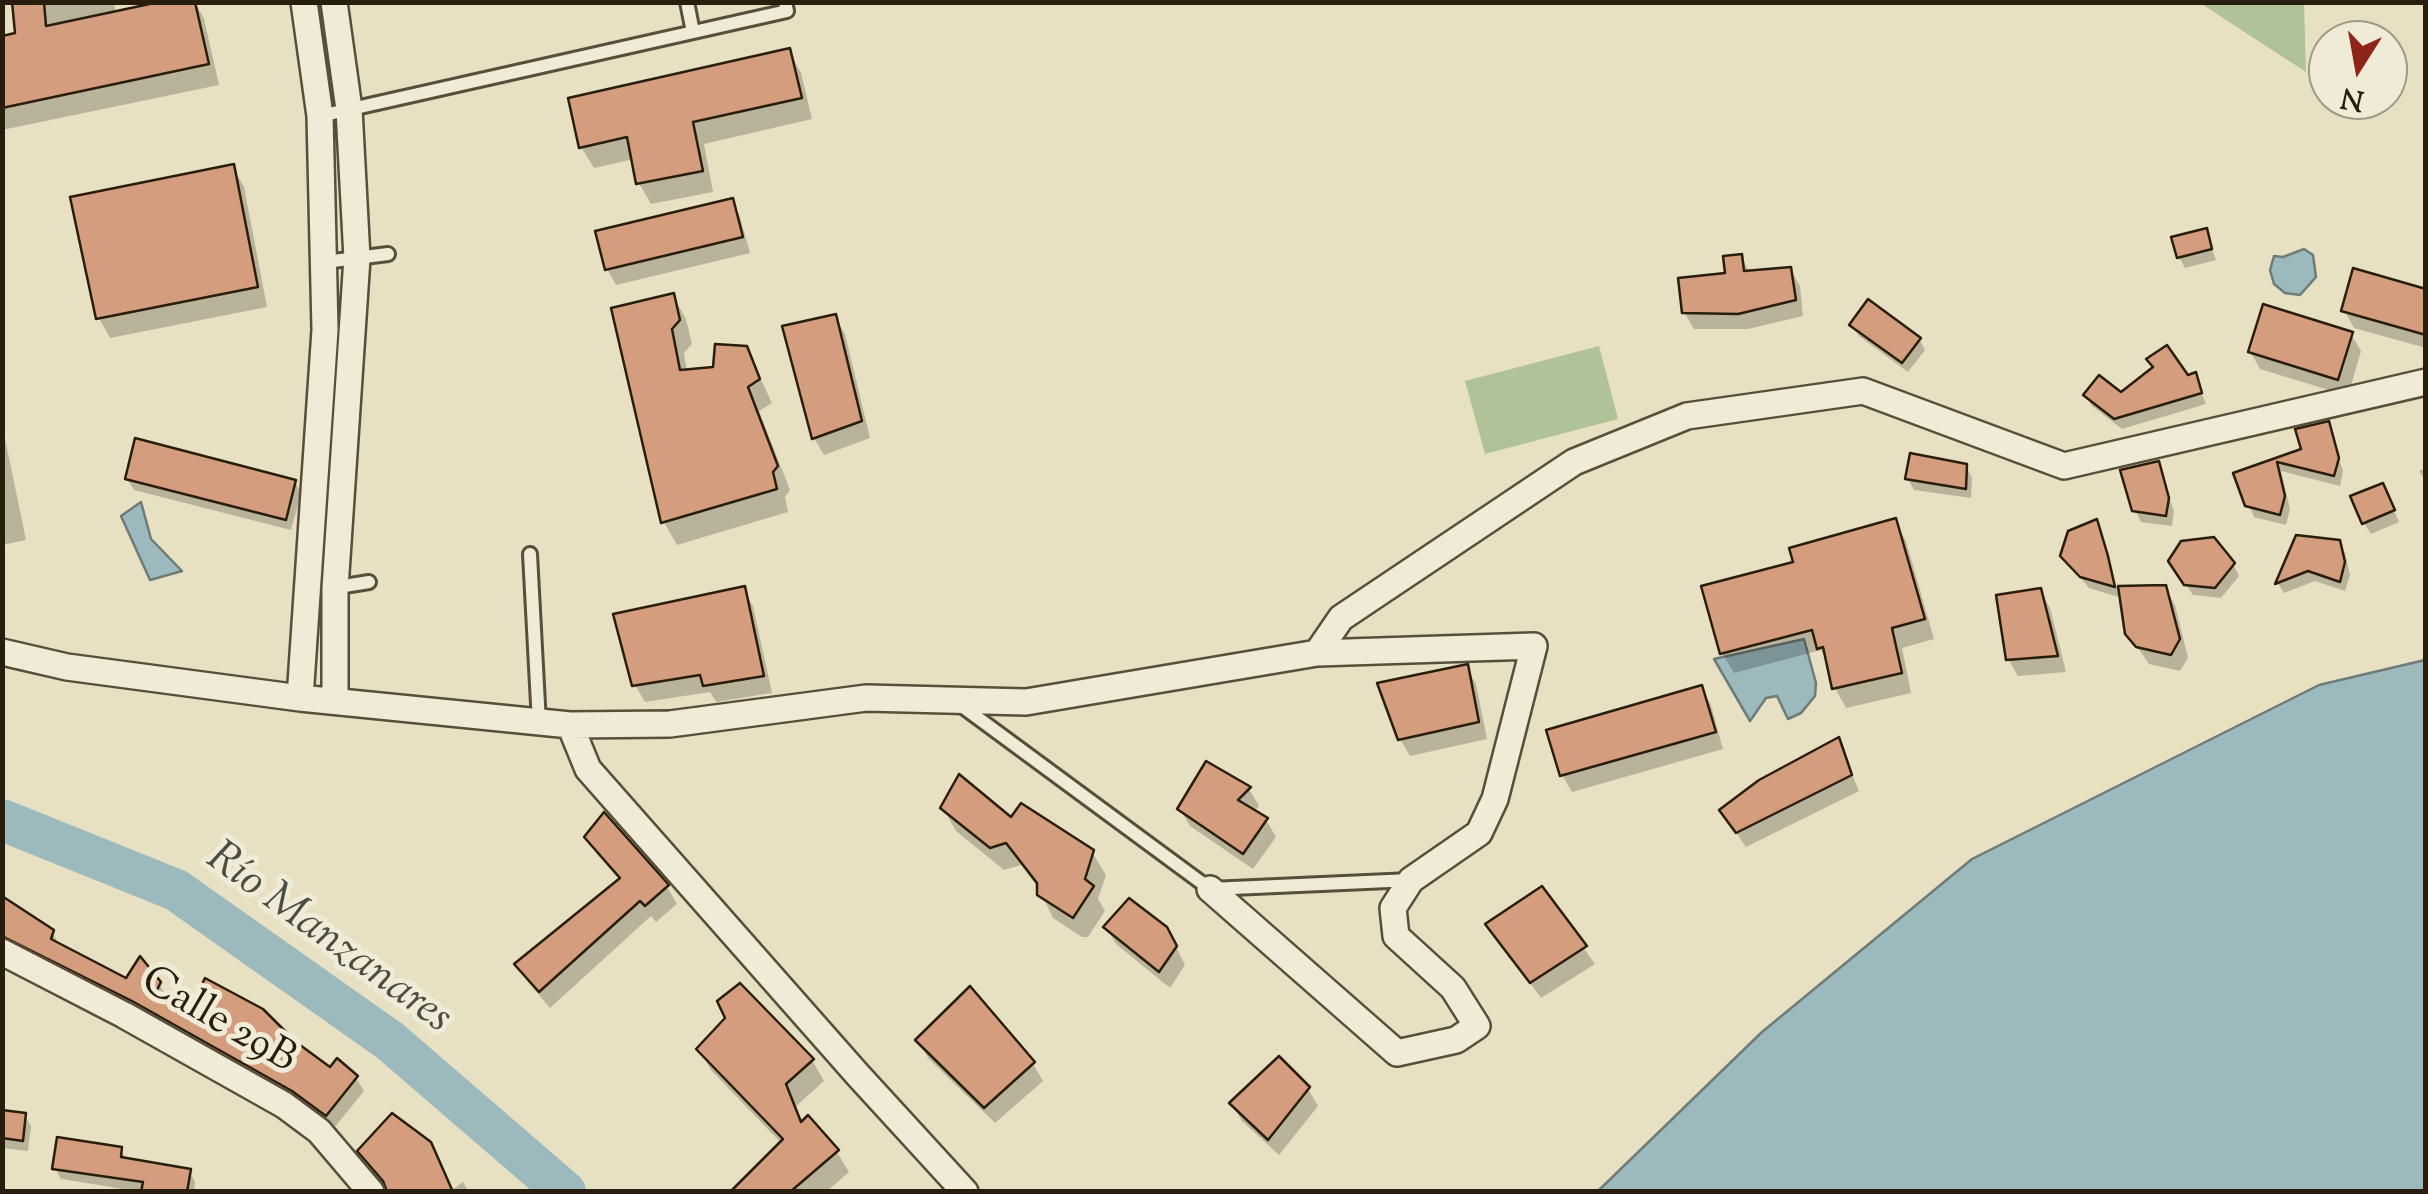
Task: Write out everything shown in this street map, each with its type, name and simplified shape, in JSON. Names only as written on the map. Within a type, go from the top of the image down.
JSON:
[{"type":"street","points":[[300,698],[325,262],[320,116],[304,2]]},
{"type":"street","points":[[309,30],[336,14],[349,109],[357,258],[335,588],[335,700]]},
{"type":"street","points":[[1317,652],[1341,618],[1574,462],[1687,416],[1864,391],[2064,466],[2426,382]]},
{"type":"street","points":[[2,652],[67,668],[300,698],[570,725],[670,724],[866,698],[1026,702],[1317,652],[1534,646],[1495,799],[1479,833],[1410,880],[1393,908],[1396,936],[1453,988],[1478,1026],[1456,1040],[1398,1052],[1210,889]]},
{"type":"street","points":[[570,725],[588,769],[965,1192]]},
{"type":"street","name":"Calle 29B","points":[[2,952],[124,1015],[284,1106],[319,1132],[371,1192]]},
{"type":"lane","points":[[687,2],[693,32]]},
{"type":"lane","points":[[320,116],[787,10],[785,2]]},
{"type":"lane","points":[[325,262],[388,254]]},
{"type":"lane","points":[[530,554],[539,723]]},
{"type":"lane","points":[[308,586],[335,588],[369,582]]},
{"type":"lane","points":[[954,700],[1210,889],[1410,880]]},
{"type":"green space","points":[[2200,3],[2304,3],[2306,72]]},
{"type":"green space","points":[[1599,346],[1618,419],[1485,454],[1465,381]]},
{"type":"water","points":[[2304,249],[2313,255],[2316,277],[2300,295],[2285,293],[2274,284],[2270,270],[2274,256],[2283,257]]},
{"type":"water","points":[[141,502],[151,539],[182,571],[150,580],[121,516]]},
{"type":"water","points":[[1804,639],[1816,683],[1815,696],[1801,713],[1788,719],[1777,696],[1766,698],[1750,721],[1714,659]]},
{"type":"water","points":[[2425,660],[2425,1191],[1598,1191],[1762,1032],[1972,859],[2319,685]]},
{"type":"building","points":[[12,2],[44,2],[46,26],[159,2],[195,2],[209,64],[2,108],[2,36],[15,33]]},
{"type":"building","points":[[790,48],[802,98],[693,122],[703,171],[636,184],[627,137],[579,148],[568,98]]},
{"type":"building","points":[[234,164],[258,287],[96,319],[70,197]]},
{"type":"building","points":[[733,198],[743,237],[605,270],[595,231]]},
{"type":"building","points":[[2207,228],[2212,249],[2177,258],[2171,237]]},
{"type":"building","points":[[1742,254],[1744,271],[1791,267],[1796,300],[1738,314],[1682,313],[1678,278],[1725,273],[1723,256]]},
{"type":"building","points":[[2353,268],[2426,289],[2426,335],[2341,311]]},
{"type":"building","points":[[674,293],[680,320],[672,329],[680,370],[713,367],[715,344],[747,346],[760,379],[748,387],[778,466],[773,472],[777,489],[661,523],[611,308]]},
{"type":"building","points":[[1868,299],[1921,338],[1902,363],[1849,325]]},
{"type":"building","points":[[2263,304],[2353,332],[2338,380],[2248,352]]},
{"type":"building","points":[[836,314],[862,421],[812,439],[782,326]]},
{"type":"building","points":[[2167,345],[2188,375],[2196,372],[2202,393],[2114,419],[2083,395],[2099,375],[2121,392],[2153,367],[2146,359]]},
{"type":"building","points":[[2329,421],[2339,458],[2334,476],[2277,462],[2285,496],[2280,515],[2245,506],[2233,473],[2301,449],[2295,429]]},
{"type":"building","points":[[135,438],[296,480],[286,520],[125,479]]},
{"type":"building","points":[[1910,453],[1967,464],[1966,489],[1905,479]]},
{"type":"building","points":[[2159,461],[2169,498],[2166,516],[2132,511],[2120,470]]},
{"type":"building","points":[[2383,483],[2395,510],[2362,524],[2350,496]]},
{"type":"building","points":[[1896,518],[1925,619],[1892,628],[1902,673],[1832,689],[1823,647],[1817,649],[1812,630],[1720,654],[1701,586],[1793,562],[1789,548]]},
{"type":"building","points":[[2097,519],[2115,587],[2080,577],[2060,556],[2068,531]]},
{"type":"building","points":[[2296,535],[2340,540],[2345,562],[2340,582],[2308,571],[2275,584]]},
{"type":"building","points":[[2214,537],[2235,563],[2215,588],[2184,585],[2168,561],[2181,541]]},
{"type":"building","points":[[2166,585],[2180,639],[2171,655],[2136,647],[2125,634],[2118,586]]},
{"type":"building","points":[[745,586],[764,676],[703,686],[700,675],[632,686],[613,614]]},
{"type":"building","points":[[2041,588],[2058,656],[2006,660],[1996,595]]},
{"type":"building","points":[[1468,664],[1479,722],[1398,740],[1377,683]]},
{"type":"building","points":[[1702,685],[1716,732],[1560,776],[1546,730]]},
{"type":"building","points":[[1839,737],[1852,775],[1736,833],[1719,810],[1759,780]]},
{"type":"building","points":[[1206,761],[1251,787],[1238,800],[1268,818],[1243,854],[1177,809]]},
{"type":"building","points":[[959,774],[1011,817],[1021,803],[1094,850],[1085,879],[1094,886],[1073,918],[1037,895],[1037,883],[1006,843],[990,848],[940,808]]},
{"type":"building","points":[[604,812],[669,885],[645,906],[640,901],[539,992],[514,964],[620,878],[584,837]]},
{"type":"building","points":[[1542,886],[1587,946],[1530,983],[1485,924]]},
{"type":"building","points":[[2,896],[54,930],[51,939],[126,978],[140,956],[161,982],[156,992],[187,1014],[205,978],[263,1009],[296,1042],[330,1067],[337,1058],[358,1076],[326,1116],[292,1091],[132,1001],[2,936]]},
{"type":"building","points":[[1129,898],[1167,927],[1177,946],[1159,972],[1103,927]]},
{"type":"building","points":[[740,983],[814,1059],[786,1084],[801,1122],[808,1115],[839,1150],[790,1192],[730,1192],[783,1139],[696,1049],[725,1018],[717,1001]]},
{"type":"building","points":[[970,986],[1035,1062],[984,1108],[915,1040]]},
{"type":"building","points":[[1279,1056],[1310,1087],[1268,1140],[1229,1103]]},
{"type":"building","points":[[2,1110],[26,1113],[23,1141],[2,1138]]},
{"type":"building","points":[[392,1113],[431,1142],[453,1192],[387,1192],[383,1181],[357,1151]]},
{"type":"building","points":[[57,1137],[122,1147],[121,1157],[191,1169],[187,1192],[141,1192],[143,1182],[52,1169]]},
{"type":"waterway","name":"Río Manzanares","points":[[2,820],[176,890],[390,1041],[565,1192]]}]
